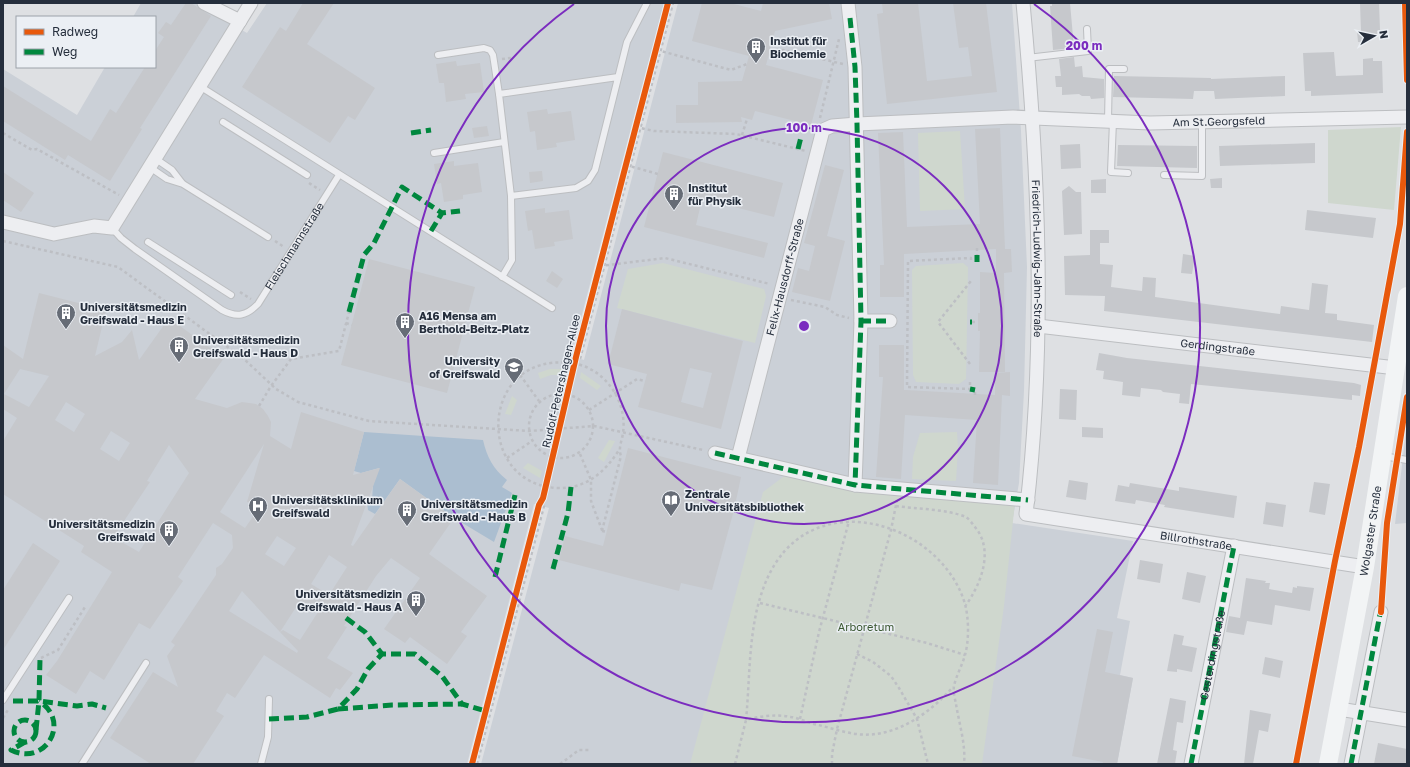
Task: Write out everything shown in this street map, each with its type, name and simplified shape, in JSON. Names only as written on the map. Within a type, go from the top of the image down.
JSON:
[{"type":"main road","name":"Wolgaster Straße","points":[[1328,764],[1365,567],[1407,296]]},
{"type":"street","points":[[204,3],[240,21]]},
{"type":"street","points":[[3,222],[54,234],[94,226],[112,228],[201,87],[251,3]]},
{"type":"street","points":[[848,3],[855,67],[861,321],[855,485]]},
{"type":"street","name":"Friedrich-Ludwig-Jahn-Straße","points":[[1023,3],[1037,204],[1038,326],[1031,468],[1026,514]]},
{"type":"street","points":[[823,130],[832,126],[857,124],[1032,117]]},
{"type":"street","name":"Am St.Georgsfeld","points":[[1032,117],[1150,123],[1202,123],[1407,117]]},
{"type":"street","name":"Felix-Hausdorff-Straße","points":[[738,458],[823,130]]},
{"type":"street","points":[[861,321],[890,321]]},
{"type":"street","name":"Gerdingstraße","points":[[1038,326],[1396,368]]},
{"type":"street","points":[[715,453],[855,485],[1028,500]]},
{"type":"street","name":"Billrothstraße","points":[[1026,514],[1365,567]]},
{"type":"street","name":"Gesterdingstraße","points":[[1191,764],[1234,546]]},
{"type":"street","points":[[1351,764],[1381,612]]},
{"type":"street","points":[[1339,709],[1361,711],[1407,720]]},
{"type":"lane","points":[[511,196],[576,188],[588,181],[595,170],[627,42],[648,3]]},
{"type":"lane","points":[[1027,58],[1088,51],[1087,29]]},
{"type":"lane","points":[[438,55],[484,48],[490,50],[493,56],[511,196],[512,260],[502,277]]},
{"type":"lane","points":[[1124,69],[1109,69],[1111,172],[1128,173]]},
{"type":"lane","points":[[499,94],[618,77]]},
{"type":"lane","points":[[201,87],[552,308]]},
{"type":"lane","points":[[224,122],[305,177]]},
{"type":"lane","points":[[1164,175],[1202,176],[1202,123]]},
{"type":"lane","points":[[434,153],[504,142]]},
{"type":"lane","points":[[153,163],[172,170],[183,184]]},
{"type":"lane","points":[[153,163],[167,179],[183,184],[268,236]]},
{"type":"lane","name":"Fleischmannstraße","points":[[112,228],[121,238],[135,249],[222,310],[232,315],[242,316],[251,311],[258,304],[339,175]]},
{"type":"lane","points":[[148,242],[231,295]]},
{"type":"lane","points":[[1383,456],[1407,460]]},
{"type":"lane","points":[[3,700],[69,598]]},
{"type":"lane","points":[[82,764],[146,663]]},
{"type":"lane","points":[[261,764],[268,737],[269,699]]},
{"type":"path","points":[[823,130],[820,118],[840,32]]},
{"type":"path","points":[[659,50],[731,70],[747,64]]},
{"type":"path","points":[[769,55],[781,58],[783,50],[855,67]]},
{"type":"path","points":[[742,135],[747,119]]},
{"type":"path","points":[[639,128],[654,131],[736,134],[816,154]]},
{"type":"path","points":[[3,133],[32,150],[37,149],[122,198]]},
{"type":"path","points":[[629,166],[658,174]]},
{"type":"path","points":[[305,177],[326,194]]},
{"type":"path","points":[[268,236],[290,251]]},
{"type":"path","points":[[3,242],[118,267],[244,359],[272,386],[298,402],[369,421],[529,431],[594,426],[715,453]]},
{"type":"path","points":[[976,248],[977,255]]},
{"type":"path","points":[[602,266],[665,258],[781,292],[825,307],[837,315]]},
{"type":"path","points":[[970,382],[970,389],[907,387],[908,261],[971,258],[971,263]]},
{"type":"path","points":[[970,364],[938,322],[971,281]]},
{"type":"path","points":[[235,289],[258,304]]},
{"type":"path","points":[[259,406],[291,359],[339,351],[349,312]]},
{"type":"path","points":[[972,322],[978,322]]},
{"type":"path","points":[[346,323],[352,325]]},
{"type":"path","points":[[559,361],[575,363],[593,370],[602,377],[615,393],[622,410],[623,432],[619,450],[610,464],[591,480],[571,487],[546,486],[524,476],[507,458],[499,439],[499,411],[505,394],[520,375],[543,364],[559,361]]},
{"type":"path","points":[[520,375],[539,402]]},
{"type":"path","points":[[590,410],[637,379],[645,381]]},
{"type":"path","points":[[974,395],[975,390]]},
{"type":"path","points":[[557,394],[568,394],[580,400],[590,410],[594,426],[593,435],[589,444],[580,454],[568,458],[553,458],[544,454],[532,441],[529,431],[529,421],[532,411],[539,402],[557,394]]},
{"type":"path","points":[[507,458],[532,441]]},
{"type":"path","points":[[602,531],[621,456],[619,450]]},
{"type":"path","points":[[580,454],[591,480],[591,501],[602,531]]},
{"type":"path","points":[[832,764],[832,754],[837,729],[891,530],[898,489]]},
{"type":"path","points":[[477,764],[544,506],[543,498]]},
{"type":"path","points":[[896,506],[951,513],[967,518],[980,532],[985,548],[983,571],[976,590],[966,605]]},
{"type":"path","points":[[800,719],[849,521]]},
{"type":"path","points":[[735,764],[746,720],[753,630],[760,603],[776,563],[798,538],[821,526],[849,521],[868,523],[916,540],[933,553],[946,566],[966,605],[967,639],[965,655],[953,687],[941,701],[917,719],[892,730],[878,734],[856,734],[800,719],[773,715],[746,720]]},
{"type":"path","points":[[602,531],[607,532]]},
{"type":"path","points":[[760,603],[915,640],[965,655]]},
{"type":"path","points":[[40,659],[58,650],[85,607]]},
{"type":"path","points":[[857,654],[873,662],[892,676],[917,719],[928,764]]},
{"type":"path","points":[[953,687],[964,764]]},
{"type":"path","points":[[3,718],[10,707]]},
{"type":"path","points":[[560,764],[578,750],[591,750]]},
{"type":"shaded area","name":"University of Greifswald","points":[[141,3],[194,3],[247,33],[267,3],[664,3],[571,356],[584,360],[678,3],[1012,3],[1021,131],[1027,267],[1024,391],[1019,483],[1012,523],[1133,541],[1117,618],[1130,621],[1120,675],[1133,678],[1117,764],[481,764],[549,508],[534,504],[467,764],[3,764],[3,69],[77,115],[104,68],[156,68],[156,16],[134,16]]},
{"type":"shaded area","points":[[1407,423],[1407,523],[1395,524]]},
{"type":"green space","points":[[1401,127],[1394,210],[1328,203],[1328,130]]},
{"type":"green space","points":[[960,131],[965,209],[920,211],[918,133]]},
{"type":"green space","points":[[663,263],[764,289],[766,296],[755,343],[617,308],[628,269]]},
{"type":"green space","points":[[963,263],[968,267],[966,379],[959,384],[916,382],[913,375],[912,270],[916,266]]},
{"type":"green space","points":[[550,369],[565,369],[564,375],[551,375],[540,379],[538,373]]},
{"type":"green space","points":[[581,372],[601,386],[597,390],[580,378]]},
{"type":"green space","points":[[512,396],[517,400],[511,415],[505,414]]},
{"type":"green space","points":[[957,432],[958,448],[956,481],[912,479],[913,457],[920,433]]},
{"type":"green space","points":[[609,440],[615,441],[604,462],[598,458]]},
{"type":"green space","points":[[528,463],[542,471],[540,478],[523,468]]},
{"type":"green space","name":"Arboretum","points":[[787,474],[897,496],[1015,502],[1004,606],[982,764],[690,764],[763,492]]},
{"type":"water","points":[[364,432],[483,440],[486,452],[491,462],[498,472],[507,480],[502,487],[512,493],[494,542],[454,518],[400,479],[375,514],[368,510],[367,502],[372,501],[373,485],[379,468],[361,473],[354,471]]},
{"type":"building","points":[[186,3],[191,3],[211,16],[140,128],[142,129],[110,181],[68,155],[65,160],[3,121],[3,86],[91,141],[110,109],[116,113],[144,68],[156,68],[156,49],[164,37],[158,33],[166,22],[171,25]]},
{"type":"building","points":[[303,3],[334,3],[307,44],[375,88],[355,120],[348,116],[330,143],[242,87],[280,27],[286,31]]},
{"type":"building","name":"Institut für Biochemie","points":[[702,3],[730,3],[761,11],[763,3],[829,3],[832,19],[775,31],[766,65],[823,80],[811,125],[755,111],[752,120],[741,117],[742,122],[676,123],[676,105],[698,105],[698,82],[742,81],[749,56],[692,41]]},
{"type":"building","points":[[882,3],[918,3],[927,81],[972,76],[968,47],[959,48],[953,3],[986,3],[997,92],[887,104],[877,14],[883,13]]},
{"type":"building","points":[[1052,3],[1070,3],[1074,48],[1053,50],[1050,6],[1052,6]]},
{"type":"building","points":[[1360,3],[1379,3],[1380,30],[1377,31],[1377,34],[1370,35],[1370,42],[1358,42],[1357,31],[1361,31]]},
{"type":"building","points":[[1334,52],[1336,76],[1363,75],[1363,59],[1373,58],[1373,61],[1382,61],[1383,93],[1311,96],[1311,91],[1305,91],[1303,53]]},
{"type":"building","points":[[1074,57],[1075,67],[1082,66],[1083,77],[1104,79],[1104,98],[1091,99],[1090,96],[1082,96],[1079,94],[1062,95],[1062,87],[1056,87],[1055,76],[1061,76],[1059,59]]},
{"type":"building","points":[[456,61],[457,66],[480,63],[484,92],[465,94],[466,99],[446,102],[444,83],[439,83],[436,64]]},
{"type":"building","points":[[1114,76],[1211,79],[1285,76],[1285,96],[1215,99],[1214,91],[1194,91],[1193,99],[1113,97]]},
{"type":"building","points":[[547,109],[548,114],[571,111],[575,140],[556,143],[557,147],[537,150],[535,131],[530,132],[527,112]]},
{"type":"building","points":[[487,126],[489,136],[474,138],[472,128]]},
{"type":"building","points":[[1000,128],[1005,249],[1011,249],[1012,272],[1004,273],[1005,372],[979,372],[980,331],[978,331],[978,313],[980,313],[980,272],[996,273],[996,249],[904,254],[904,297],[880,297],[880,265],[884,265],[878,133],[903,132],[907,227],[980,224],[975,129]]},
{"type":"building","points":[[1315,143],[1315,163],[1220,166],[1219,146]]},
{"type":"building","points":[[1080,144],[1081,168],[1061,169],[1060,145]]},
{"type":"building","points":[[1118,145],[1197,146],[1197,168],[1117,166]]},
{"type":"building","name":"Institut für Physik","points":[[663,152],[783,183],[774,217],[702,199],[696,225],[768,243],[764,258],[644,227]]},
{"type":"building","points":[[454,161],[454,166],[478,163],[482,192],[463,195],[463,199],[444,202],[441,183],[437,184],[434,164]]},
{"type":"building","points":[[825,165],[844,170],[827,236],[845,241],[830,301],[792,292],[798,268],[809,271],[815,246],[804,243]]},
{"type":"building","points":[[542,171],[543,181],[530,183],[529,172]]},
{"type":"building","points":[[3,172],[34,193],[21,212],[3,200]]},
{"type":"building","points":[[1222,178],[1222,188],[1211,188],[1210,179]]},
{"type":"building","points":[[1106,179],[1106,193],[1091,193],[1091,180]]},
{"type":"building","points":[[1069,186],[1076,192],[1081,192],[1082,234],[1064,235],[1062,191]]},
{"type":"building","points":[[545,208],[545,213],[569,210],[573,239],[554,242],[555,246],[535,249],[532,230],[528,231],[525,211]]},
{"type":"building","points":[[1307,210],[1376,218],[1373,238],[1305,230]]},
{"type":"building","points":[[1090,230],[1109,230],[1109,243],[1100,243],[1100,264],[1113,265],[1111,287],[1142,291],[1143,277],[1156,278],[1155,297],[1280,314],[1281,306],[1309,310],[1312,283],[1328,285],[1325,313],[1337,314],[1337,320],[1374,325],[1372,342],[1104,311],[1105,296],[1065,295],[1064,256],[1090,255]]},
{"type":"building","points":[[1183,254],[1195,256],[1192,274],[1181,273]]},
{"type":"building","name":"A16 Mensa am Berthold-Beitz-Platz","points":[[369,259],[475,287],[447,393],[341,365]]},
{"type":"building","points":[[552,271],[563,279],[557,288],[546,281]]},
{"type":"building","name":"Universitätsmedizin Greifswald","points":[[39,293],[106,310],[95,356],[122,342],[132,330],[139,360],[169,318],[224,358],[195,399],[227,408],[242,402],[256,404],[263,409],[271,422],[270,436],[291,449],[301,412],[364,432],[353,475],[380,468],[351,545],[353,546],[400,479],[454,518],[429,554],[487,596],[461,632],[467,636],[447,664],[410,637],[405,643],[384,629],[420,578],[391,558],[376,576],[344,626],[347,627],[327,658],[353,673],[340,690],[336,688],[330,698],[264,655],[235,698],[227,693],[216,711],[224,716],[193,764],[151,764],[110,738],[153,672],[178,687],[167,656],[175,645],[171,642],[216,575],[216,568],[222,564],[233,548],[232,535],[213,523],[178,577],[183,581],[150,629],[139,623],[104,680],[90,671],[76,694],[46,675],[57,661],[112,572],[81,552],[84,546],[3,494],[3,441],[17,418],[3,409],[3,345],[23,359]],"holes":[[[20,369],[49,376],[29,407],[4,394]],[[66,402],[85,414],[74,432],[55,420]],[[111,431],[130,443],[119,461],[100,449]],[[264,444],[247,502],[261,505],[245,528],[220,512]],[[169,445],[189,473],[139,552],[118,540],[118,530],[150,482],[147,481]],[[277,536],[296,548],[284,566],[265,554]],[[329,555],[347,567],[329,595],[311,584]],[[242,591],[298,651],[297,653],[229,611]],[[300,601],[318,612],[300,640],[283,630],[280,632]]]},
{"type":"building","points":[[622,309],[743,341],[721,429],[638,407],[647,374],[608,364]],"holes":[[[690,368],[712,373],[703,408],[681,402]]]},
{"type":"building","points":[[879,345],[904,345],[904,390],[995,395],[995,373],[1010,372],[1010,396],[1002,395],[998,485],[973,483],[977,420],[905,415],[901,479],[876,477],[883,377],[879,377]]},
{"type":"building","points":[[1099,353],[1127,358],[1354,383],[1361,385],[1360,396],[1352,395],[1352,400],[1191,384],[1189,404],[1179,403],[1180,394],[1163,392],[1161,390],[1141,388],[1140,397],[1122,395],[1123,382],[1103,379],[1104,371],[1096,370]]},
{"type":"building","points":[[1060,389],[1077,390],[1076,420],[1059,419]]},
{"type":"building","points":[[1082,427],[1103,428],[1103,438],[1082,437]]},
{"type":"building","name":"Zentrale Universitätsbibliothek","points":[[628,448],[741,477],[734,510],[712,590],[681,583],[679,591],[559,560],[565,536],[603,546]]},
{"type":"building","points":[[1069,480],[1088,483],[1086,500],[1066,497]]},
{"type":"building","points":[[1314,482],[1330,484],[1325,515],[1309,512]]},
{"type":"building","points":[[1130,483],[1179,491],[1179,487],[1237,496],[1234,518],[1164,507],[1165,505],[1136,500],[1135,504],[1115,501],[1118,485],[1129,487]]},
{"type":"building","points":[[1266,502],[1286,505],[1283,527],[1263,524]]},
{"type":"building","points":[[33,543],[60,561],[3,650],[3,590]]},
{"type":"building","points":[[1140,560],[1163,564],[1160,583],[1137,579]]},
{"type":"building","points":[[1187,572],[1206,576],[1200,603],[1182,599]]},
{"type":"building","points":[[1246,578],[1266,581],[1265,583],[1270,583],[1269,589],[1292,593],[1293,587],[1297,588],[1297,586],[1314,588],[1310,611],[1275,605],[1272,625],[1247,621],[1244,635],[1226,632],[1229,616],[1240,618]]},
{"type":"building","points":[[1097,629],[1113,632],[1105,672],[1133,678],[1117,764],[1102,764],[1103,762],[1072,756]]},
{"type":"building","points":[[1174,634],[1184,636],[1182,645],[1197,648],[1192,672],[1177,669],[1177,672],[1167,671]]},
{"type":"building","points":[[1265,657],[1283,661],[1280,678],[1262,674]]},
{"type":"building","points":[[1170,698],[1186,701],[1183,723],[1177,722],[1173,750],[1177,751],[1175,764],[1157,764]]},
{"type":"building","points":[[1250,710],[1271,714],[1268,732],[1259,730],[1253,764],[1244,764]]},
{"type":"building","points":[[1378,743],[1407,749],[1407,764],[1374,764]]},
{"type":"marked path","points":[[850,18],[855,67],[861,321],[855,485]]},
{"type":"marked path","points":[[411,133],[431,130]]},
{"type":"marked path","points":[[798,149],[801,137]]},
{"type":"marked path","points":[[349,312],[364,255],[374,243],[402,187],[442,213]]},
{"type":"marked path","points":[[431,231],[442,213],[460,211]]},
{"type":"marked path","points":[[977,255],[977,262]]},
{"type":"marked path","points":[[861,321],[890,321]]},
{"type":"marked path","points":[[970,389],[975,390]]},
{"type":"marked path","points":[[715,453],[855,485],[1028,500]]},
{"type":"marked path","points":[[553,569],[568,513],[571,487]]},
{"type":"marked path","points":[[495,577],[515,495]]},
{"type":"marked path","points":[[1191,764],[1234,546]]},
{"type":"marked path","points":[[1351,764],[1381,609]]},
{"type":"marked path","points":[[346,618],[365,632],[382,654]]},
{"type":"marked path","points":[[269,719],[307,717],[338,709],[357,689],[368,669],[382,654],[415,654],[442,676],[462,704],[489,712]]},
{"type":"marked path","points":[[36,730],[39,701],[40,659]]},
{"type":"marked path","points":[[13,701],[39,701],[77,706],[92,704],[106,708]]},
{"type":"marked path","points":[[25,742],[11,750],[23,754],[44,748],[50,740],[54,730],[53,720],[49,710],[39,701]]},
{"type":"marked path","points":[[338,709],[392,705],[462,704]]},
{"type":"marked path","points":[[25,720],[33,723],[36,731],[33,739],[25,742],[17,739],[14,731],[17,723],[25,720]]},
{"type":"cycle path","name":"Rudolf-Petershagen-Allee","points":[[472,764],[539,505],[543,498],[576,357],[668,3]]},
{"type":"cycle path","points":[[1405,3],[1407,80]]},
{"type":"cycle path","points":[[1296,764],[1335,561],[1359,447],[1400,224],[1407,132]]},
{"type":"cycle path","points":[[1381,612],[1387,523],[1407,397]]},
{"type":"place","name":"Institut für Biochemie","points":[[756,64]]},
{"type":"place","name":"Institut für Physik","points":[[674,211]]},
{"type":"place","name":"Universitätsmedizin Greifswald - Haus E","points":[[66,330]]},
{"type":"place","name":"A16 Mensa am Berthold-Beitz-Platz","points":[[405,339]]},
{"type":"place","name":"Universitätsmedizin Greifswald - Haus D","points":[[179,363]]},
{"type":"place","name":"University of Greifswald","points":[[514,384]]},
{"type":"place","name":"Zentrale Universitätsbibliothek","points":[[671,517]]},
{"type":"place","name":"Universitätsklinikum Greifswald","points":[[258,523]]},
{"type":"place","name":"Universitätsmedizin Greifswald - Haus B","points":[[407,527]]},
{"type":"place","name":"Universitätsmedizin Greifswald","points":[[169,547]]},
{"type":"place","name":"Universitätsmedizin Greifswald - Haus A","points":[[416,617]]}]
